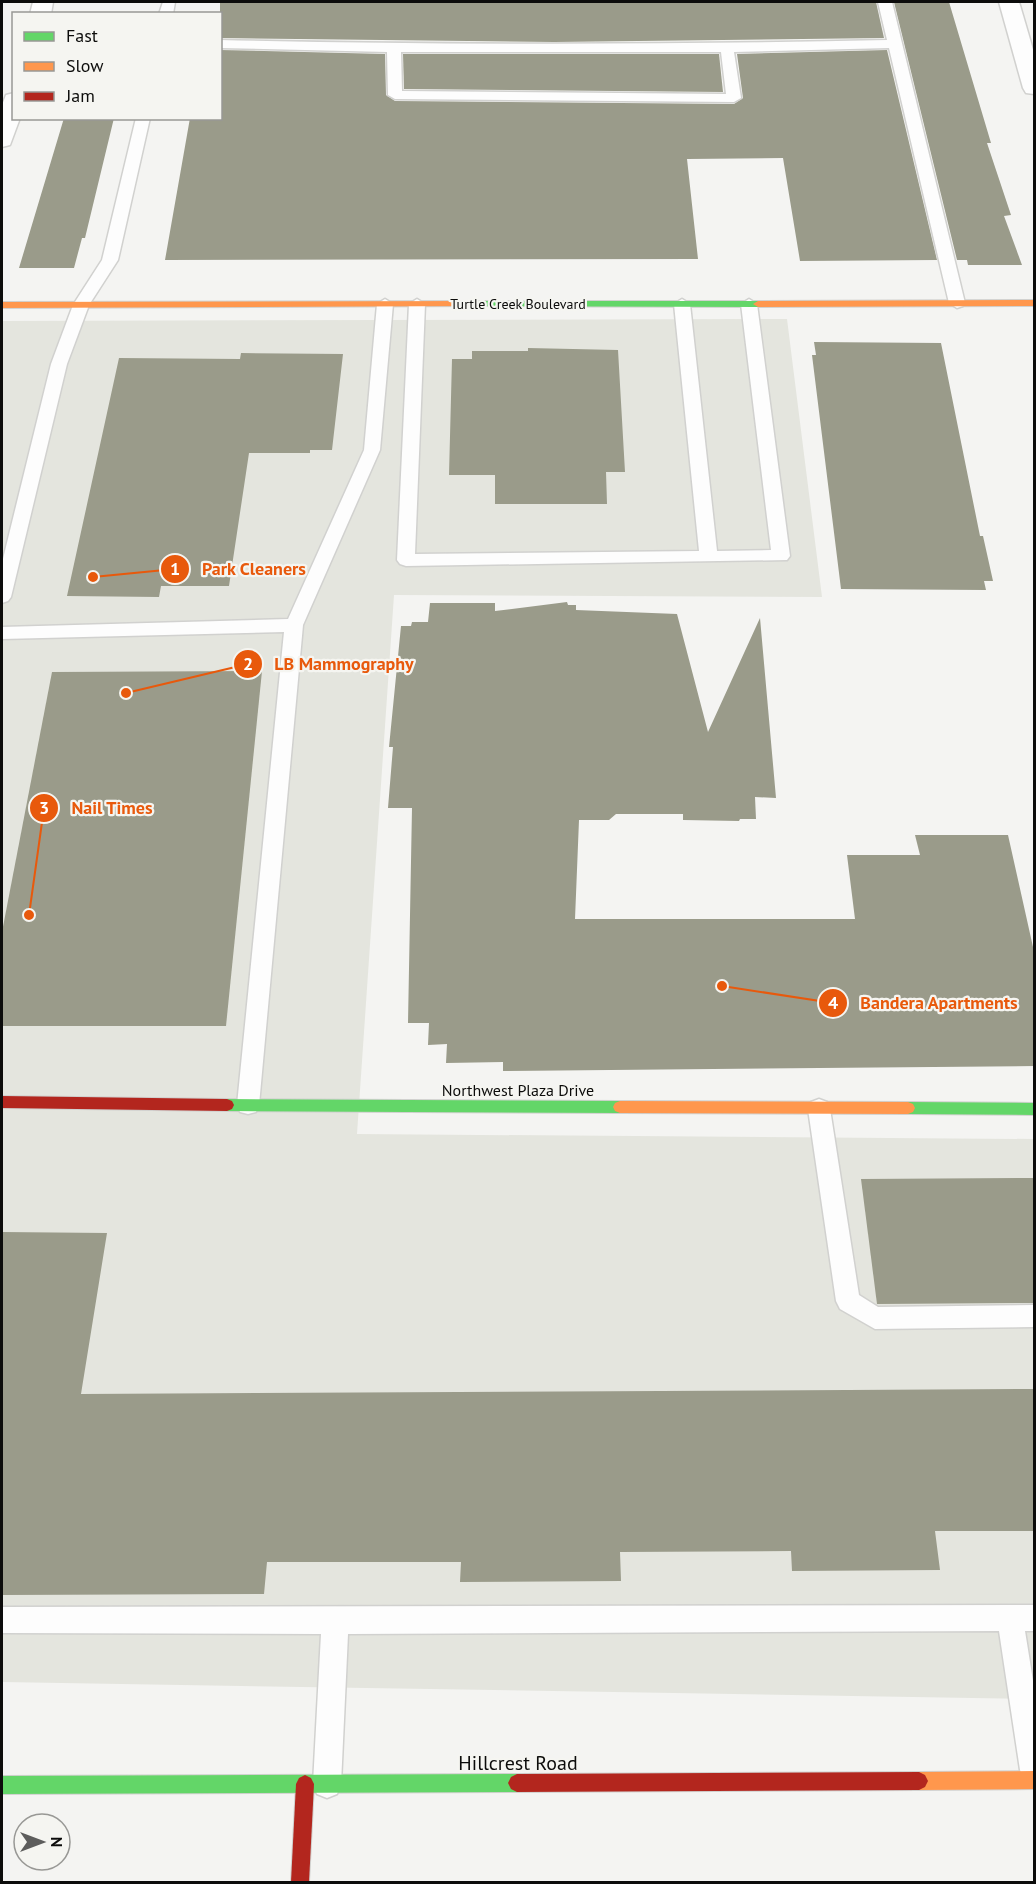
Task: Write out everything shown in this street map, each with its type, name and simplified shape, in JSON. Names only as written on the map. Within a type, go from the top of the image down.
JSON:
[{"type":"street","points":[[1009,2],[1035,88]]},
{"type":"street","points":[[2,140],[12,107]]},
{"type":"street","name":"Turtle Creek Boulevard","points":[[2,305],[1035,303]]},
{"type":"street","name":"Northwest Plaza Drive","points":[[2,1102],[1035,1109]]},
{"type":"street","name":"Hillcrest Road","points":[[2,1785],[1035,1780]]},
{"type":"street","points":[[300,1882],[316,1784]]},
{"type":"lane","points":[[885,2],[957,303]]},
{"type":"lane","points":[[222,44],[394,48],[728,48],[895,44]]},
{"type":"lane","points":[[394,48],[395,95],[734,98],[728,48]]},
{"type":"lane","points":[[2,597],[59,364],[81,305],[110,260],[143,120]]},
{"type":"lane","points":[[248,1105],[294,625],[372,450],[385,304]]},
{"type":"lane","points":[[417,304],[406,560],[781,556],[749,304]]},
{"type":"lane","points":[[682,304],[709,557]]},
{"type":"lane","points":[[2,633],[294,625]]},
{"type":"lane","points":[[819,1109],[848,1301],[875,1318],[1035,1316]]},
{"type":"lane","points":[[2,1620],[1022,1618],[1035,1770]]},
{"type":"lane","points":[[316,1784],[335,1621]]},
{"type":"shaded area","points":[[787,319],[822,597],[394,595],[357,1134],[1034,1139],[1034,1699],[2,1682],[2,321]]},
{"type":"building","points":[[220,2],[876,2],[884,38],[554,42],[222,38],[222,12],[220,12]]},
{"type":"building","points":[[894,2],[949,2],[991,143],[987,143],[1011,215],[1004,216],[1022,265],[968,265],[967,260],[957,260]]},
{"type":"building","points":[[222,50],[385,54],[386,95],[395,101],[734,104],[743,98],[737,54],[887,50],[937,260],[800,261],[783,158],[687,159],[698,259],[165,260],[190,120],[222,120]]},
{"type":"building","points":[[403,54],[719,54],[723,92],[404,89]]},
{"type":"building","points":[[63,120],[114,120],[85,238],[82,238],[74,268],[19,268]]},
{"type":"building","points":[[814,342],[941,343],[980,536],[983,536],[993,581],[984,581],[986,590],[841,589],[812,355],[816,355]]},
{"type":"building","points":[[528,348],[618,350],[625,472],[606,472],[607,504],[495,504],[495,475],[449,475],[452,359],[472,359],[472,351],[528,351]]},
{"type":"building","points":[[241,353],[343,354],[332,450],[310,450],[310,453],[249,453],[229,586],[161,586],[159,597],[67,596],[119,358],[240,359]]},
{"type":"building","points":[[567,602],[568,605],[576,605],[576,610],[677,614],[708,732],[760,618],[776,798],[755,797],[756,819],[740,819],[739,821],[683,820],[683,814],[616,814],[609,820],[579,820],[575,919],[855,919],[847,855],[920,855],[915,835],[1008,835],[1035,956],[1035,1066],[503,1071],[503,1062],[446,1063],[447,1044],[428,1045],[429,1023],[408,1023],[412,808],[388,808],[393,747],[389,747],[401,626],[411,626],[412,622],[428,622],[430,603],[495,603],[495,611]]},
{"type":"building","points":[[262,671],[226,1026],[2,1026],[2,932],[52,672]]},
{"type":"building","points":[[1035,1178],[1035,1303],[877,1304],[861,1179]]},
{"type":"building","points":[[2,1232],[107,1233],[81,1394],[1035,1389],[1035,1531],[935,1531],[940,1570],[792,1571],[791,1551],[620,1552],[621,1581],[460,1582],[461,1562],[267,1562],[264,1594],[2,1595]]},
{"type":"traffic: fast","points":[[472,304],[758,304]]},
{"type":"traffic: fast","points":[[227,1105],[620,1107]]},
{"type":"traffic: fast","points":[[908,1108],[1034,1109]]},
{"type":"traffic: fast","points":[[2,1785],[517,1783]]},
{"type":"traffic: slow","points":[[758,304],[1034,303]]},
{"type":"traffic: slow","points":[[2,305],[472,304]]},
{"type":"traffic: slow","points":[[620,1107],[908,1108]]},
{"type":"traffic: slow","points":[[919,1781],[1034,1780]]},
{"type":"traffic: jam","points":[[2,1102],[227,1105]]},
{"type":"traffic: jam","points":[[517,1783],[919,1781]]},
{"type":"traffic: jam","points":[[300,1882],[305,1784]]},
{"type":"place","name":"Park Cleaners","points":[[93,577]]},
{"type":"place","name":"LB Mammography","points":[[126,693]]},
{"type":"place","name":"Nail Times","points":[[29,915]]},
{"type":"place","name":"Bandera Apartments","points":[[722,986]]}]
